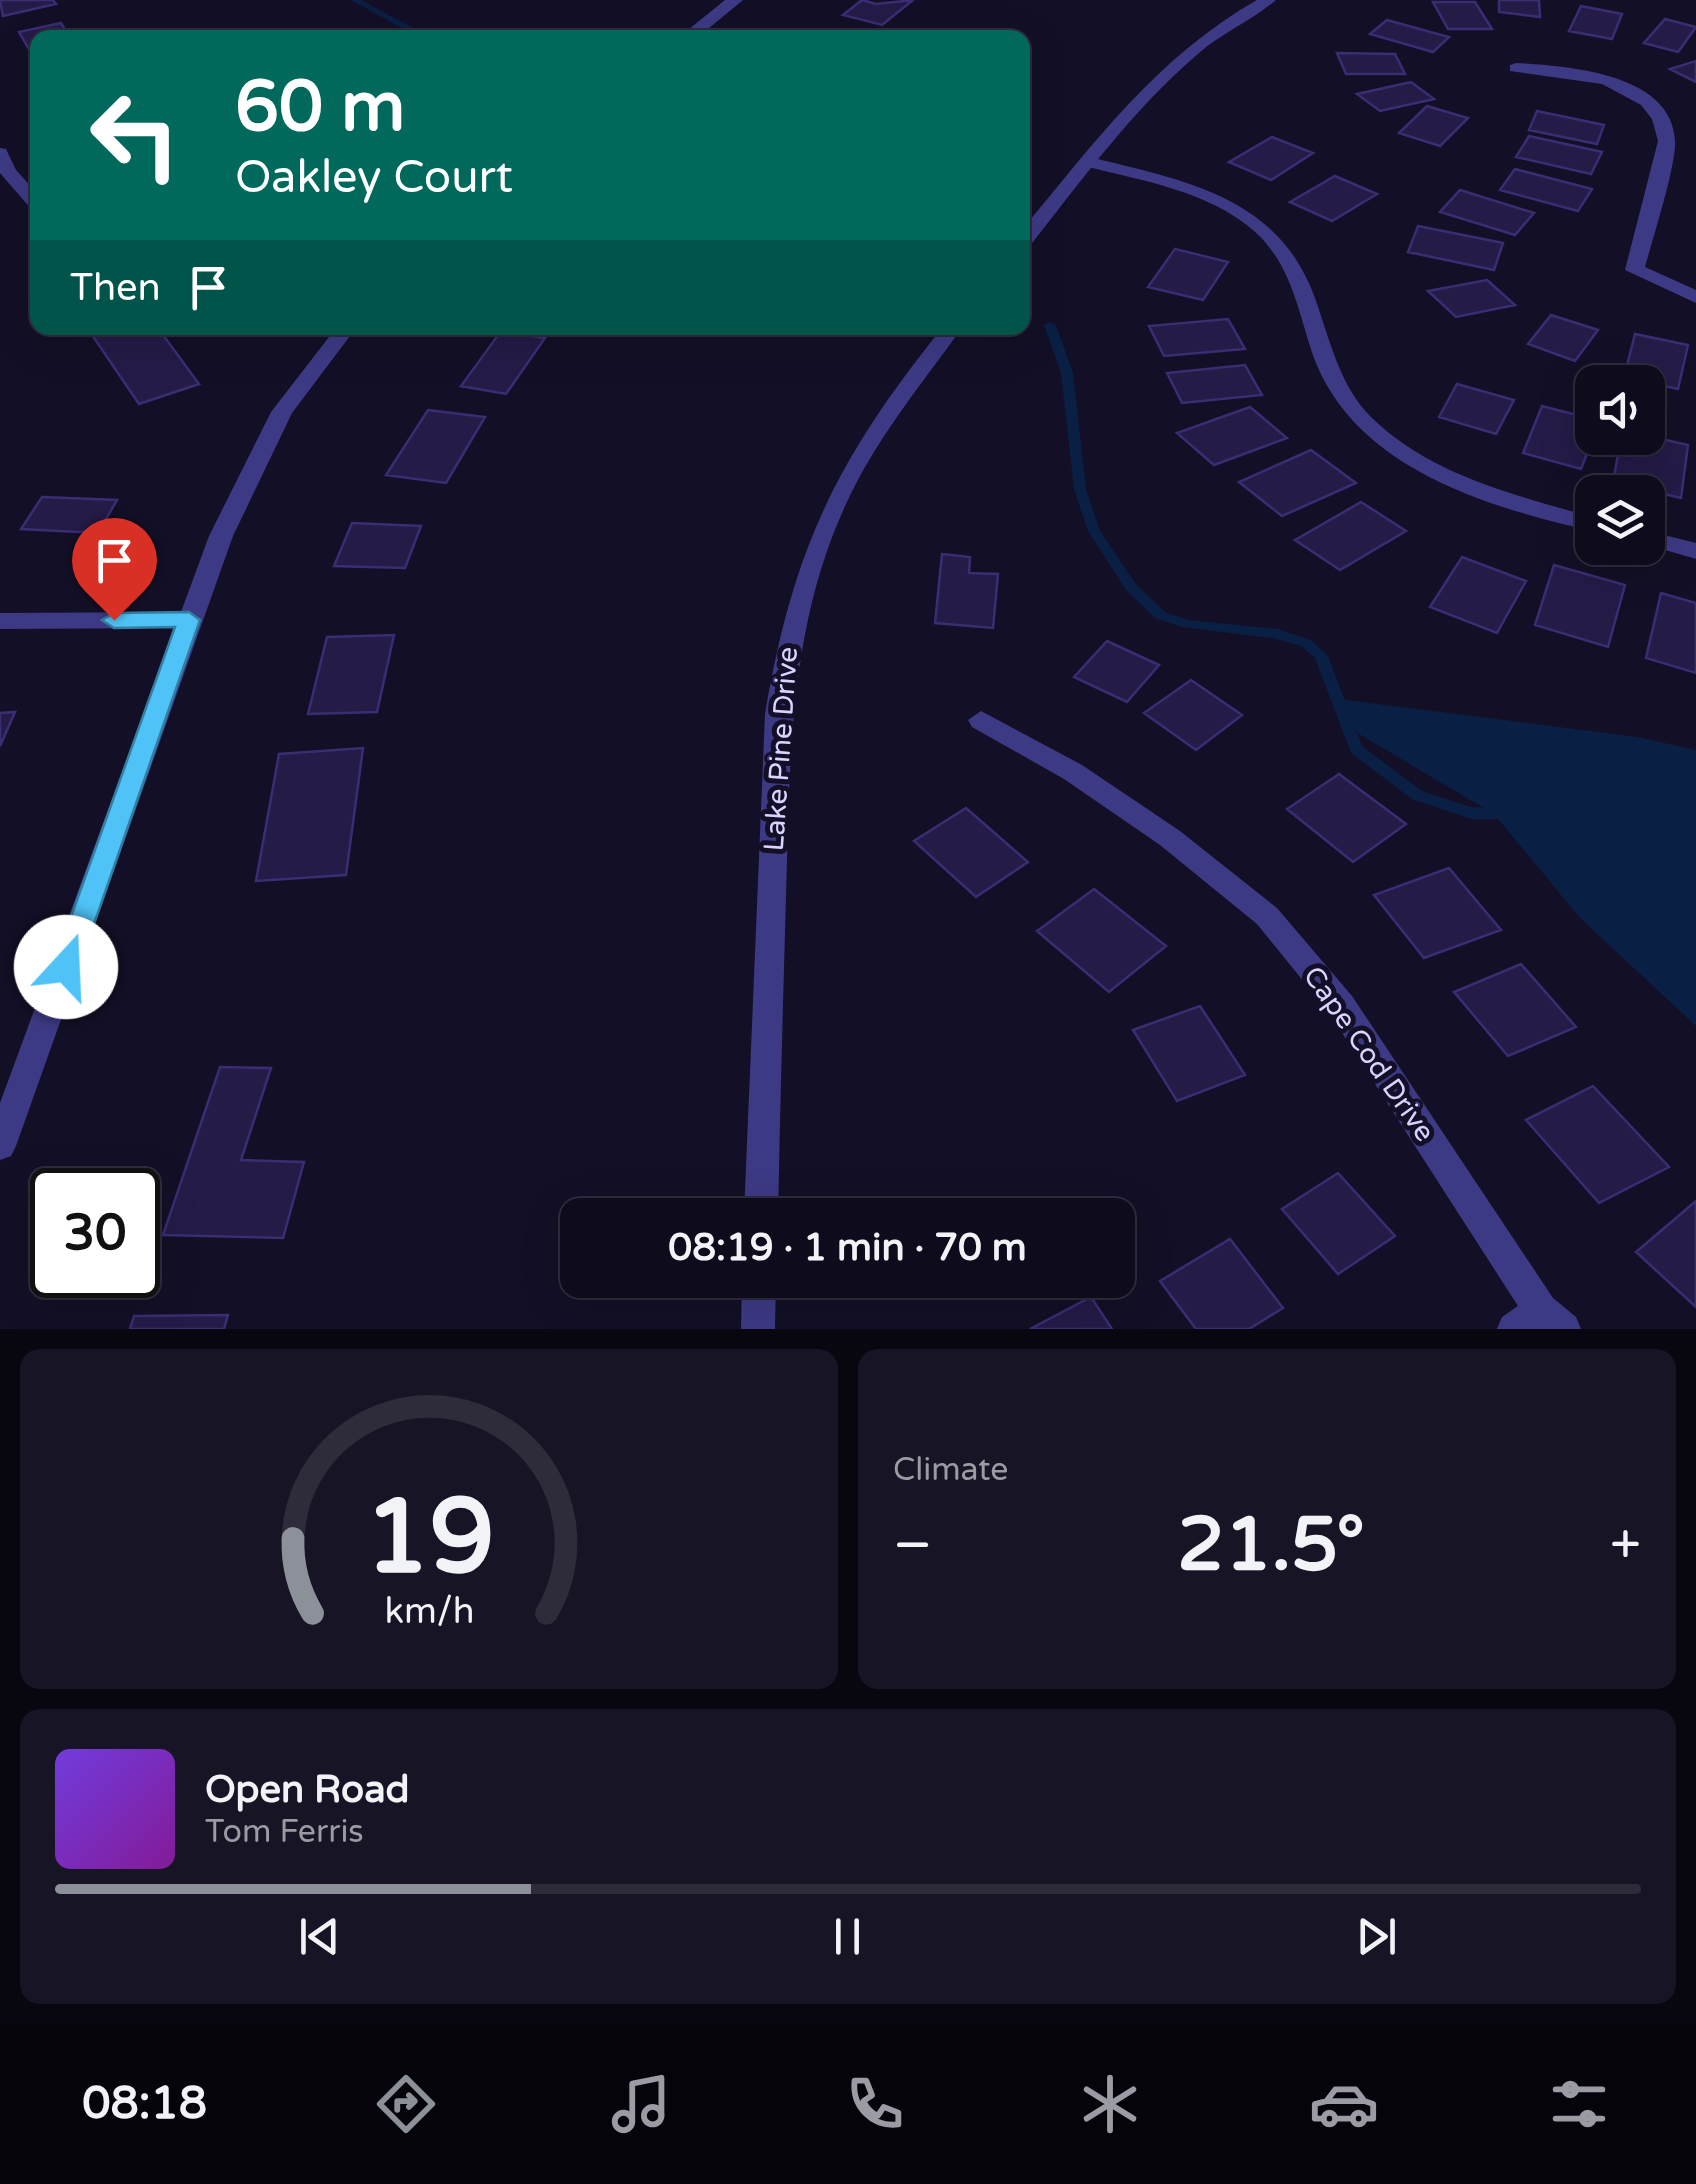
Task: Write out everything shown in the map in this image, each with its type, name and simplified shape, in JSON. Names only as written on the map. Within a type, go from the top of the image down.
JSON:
[{"type":"street","points":[[696,30],[735,0]]},
{"type":"street","points":[[1030,233],[1138,102],[1192,52],[1268,0]]},
{"type":"street","points":[[1516,68],[1591,75],[1620,85],[1655,111],[1664,126],[1666,141],[1635,270],[1696,298]]},
{"type":"street","points":[[0,154],[4,173],[30,198]]},
{"type":"street","points":[[1090,162],[1212,199],[1242,213],[1294,268],[1340,392],[1392,442],[1454,481],[1575,519]]},
{"type":"street","points":[[0,1146],[189,620],[254,463],[282,412],[341,335]]},
{"type":"street","name":"Lake Pine Drive","points":[[762,1198],[778,714],[788,636],[821,530],[855,458],[906,384],[946,335]]},
{"type":"street","points":[[1665,542],[1696,550]]},
{"type":"street","points":[[0,622],[189,620]]},
{"type":"street","name":"Cape Cod Drive","points":[[981,720],[1073,772],[1154,827],[1267,916],[1341,1005],[1540,1323]]},
{"type":"street","points":[[758,1329],[759,1298]]},
{"type":"water","points":[[1330,698],[1638,737],[1696,750],[1696,1026],[1580,918],[1494,814],[1359,734]]},
{"type":"building","points":[[0,0],[53,0],[56,4],[3,16]]},
{"type":"building","points":[[862,0],[876,4],[913,0],[882,25],[843,15]]},
{"type":"building","points":[[1499,0],[1539,0],[1540,17],[1499,12]]},
{"type":"building","points":[[1433,2],[1475,2],[1492,29],[1448,29]]},
{"type":"building","points":[[1581,6],[1622,14],[1612,39],[1569,31]]},
{"type":"building","points":[[1665,19],[1696,27],[1678,52],[1644,43]]},
{"type":"building","points":[[1387,20],[1449,37],[1433,52],[1370,34]]},
{"type":"building","points":[[61,23],[65,30],[30,30],[30,51],[19,32]]},
{"type":"building","points":[[1337,53],[1395,54],[1405,74],[1346,74]]},
{"type":"building","points":[[1696,61],[1696,82],[1670,69]]},
{"type":"building","points":[[1411,82],[1434,99],[1380,111],[1357,94]]},
{"type":"building","points":[[1427,106],[1468,118],[1440,146],[1399,133]]},
{"type":"building","points":[[1537,111],[1604,125],[1597,144],[1529,130]]},
{"type":"building","points":[[1529,136],[1602,152],[1591,174],[1516,157]]},
{"type":"building","points":[[1272,137],[1313,153],[1271,180],[1229,162]]},
{"type":"building","points":[[1515,169],[1592,189],[1578,211],[1500,190]]},
{"type":"building","points":[[1335,176],[1377,194],[1332,221],[1290,202]]},
{"type":"building","points":[[1460,190],[1534,213],[1515,235],[1440,212]]},
{"type":"building","points":[[1418,226],[1503,243],[1494,270],[1408,252]]},
{"type":"building","points":[[1175,249],[1228,262],[1203,300],[1148,287]]},
{"type":"building","points":[[1487,280],[1515,305],[1456,317],[1428,291]]},
{"type":"building","points":[[1551,315],[1598,330],[1575,361],[1528,344]]},
{"type":"building","points":[[1228,319],[1245,349],[1164,356],[1149,326]]},
{"type":"building","points":[[1635,334],[1688,345],[1678,389],[1665,386],[1665,365],[1627,365]]},
{"type":"building","points":[[92,335],[163,335],[199,384],[139,404]]},
{"type":"building","points":[[498,335],[545,338],[506,394],[461,386]]},
{"type":"building","points":[[1245,365],[1262,395],[1182,403],[1167,373]]},
{"type":"building","points":[[1457,384],[1514,400],[1496,434],[1439,417]]},
{"type":"building","points":[[1542,406],[1575,415],[1575,455],[1586,455],[1581,469],[1523,453]]},
{"type":"building","points":[[1250,407],[1287,438],[1214,465],[1177,433]]},
{"type":"building","points":[[428,410],[485,417],[446,483],[386,475]]},
{"type":"building","points":[[1665,440],[1688,445],[1681,498],[1665,494],[1665,475],[1614,475],[1618,455],[1665,455]]},
{"type":"building","points":[[1311,450],[1356,483],[1282,516],[1239,482]]},
{"type":"building","points":[[42,497],[117,500],[98,533],[21,529]]},
{"type":"building","points":[[1361,502],[1406,531],[1340,570],[1295,540]]},
{"type":"building","points":[[352,523],[421,526],[405,568],[334,566]]},
{"type":"building","points":[[942,554],[970,557],[969,573],[998,574],[993,628],[935,623]]},
{"type":"building","points":[[1462,557],[1526,581],[1497,633],[1430,607]]},
{"type":"building","points":[[1554,565],[1625,585],[1608,647],[1535,625]]},
{"type":"building","points":[[1661,593],[1696,603],[1696,673],[1646,658]]},
{"type":"building","points":[[394,635],[377,712],[308,714],[327,637]]},
{"type":"building","points":[[1107,641],[1159,665],[1127,702],[1074,677]]},
{"type":"building","points":[[1191,680],[1242,715],[1196,750],[1144,713]]},
{"type":"building","points":[[15,712],[0,746],[0,713]]},
{"type":"building","points":[[363,748],[346,875],[256,881],[279,754]]},
{"type":"building","points":[[1339,774],[1406,824],[1353,862],[1287,809]]},
{"type":"building","points":[[966,808],[1028,862],[976,897],[914,841]]},
{"type":"building","points":[[1449,868],[1501,930],[1424,958],[1374,895]]},
{"type":"building","points":[[1094,889],[1166,946],[1109,992],[1037,931]]},
{"type":"building","points":[[1521,964],[1576,1027],[1508,1056],[1454,992]]},
{"type":"building","points":[[1200,1006],[1245,1075],[1177,1101],[1133,1030]]},
{"type":"building","points":[[220,1067],[271,1068],[241,1160],[304,1162],[283,1238],[163,1235]]},
{"type":"building","points":[[1593,1086],[1669,1167],[1599,1203],[1526,1120]]},
{"type":"building","points":[[1338,1173],[1395,1236],[1338,1274],[1282,1209]]},
{"type":"building","points":[[1696,1201],[1696,1307],[1636,1252]]},
{"type":"building","points":[[1230,1239],[1283,1308],[1249,1329],[1196,1329],[1160,1281]]},
{"type":"building","points":[[1092,1298],[1112,1329],[1030,1329]]},
{"type":"building","points":[[228,1315],[224,1329],[130,1329],[134,1316]]},
{"type":"waterway","points":[[355,0],[413,30]]},
{"type":"waterway","points":[[1050,325],[1067,373],[1080,489],[1094,531],[1131,587],[1160,615],[1187,624],[1278,634],[1306,643],[1321,656],[1356,749],[1417,795],[1471,813],[1509,815]]},
{"type":"route","points":[[66,967],[189,620],[114,620]]}]
